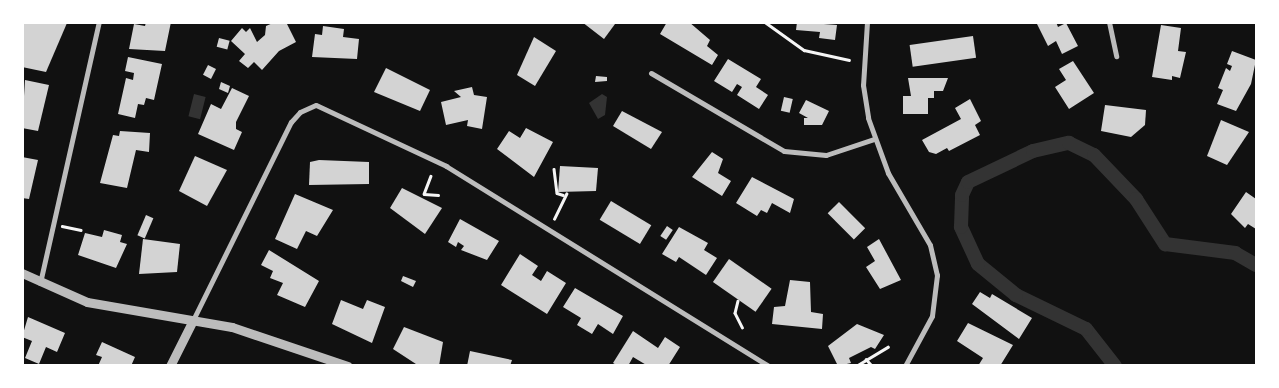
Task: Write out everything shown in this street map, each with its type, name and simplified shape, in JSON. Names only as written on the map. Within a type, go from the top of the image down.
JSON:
[{"type":"street","points":[[40,283],[99,22]]},
{"type":"street","points":[[867,22],[863,85],[874,139],[935,260],[932,316],[905,366]]},
{"type":"street","points":[[1109,22],[1116,56]]},
{"type":"street","points":[[651,73],[784,151],[826,155],[874,139]]},
{"type":"street","points":[[170,366],[291,122],[310,106],[333,110],[446,166],[769,366]]},
{"type":"street","points":[[22,273],[40,283],[87,302],[193,320],[264,335],[348,366]]},
{"type":"path","points":[[765,22],[804,50],[849,60]]},
{"type":"path","points":[[554,169],[556,193],[565,195],[554,219]]},
{"type":"path","points":[[431,176],[424,194],[438,195]]},
{"type":"path","points":[[53,224],[81,230]]},
{"type":"path","points":[[738,301],[735,313],[742,326]]},
{"type":"path","points":[[856,366],[888,347]]},
{"type":"path","points":[[866,359],[872,366]]},
{"type":"shaded area","points":[[194,94],[206,97],[200,119],[188,116]]},
{"type":"shaded area","points":[[602,94],[607,97],[605,115],[598,119],[589,103]]},
{"type":"building","points":[[22,22],[67,23],[46,72],[22,67]]},
{"type":"building","points":[[146,22],[171,22],[165,51],[129,49],[134,24],[145,26]]},
{"type":"building","points":[[275,22],[286,22],[296,42],[279,51],[262,70],[254,62],[248,68],[239,61],[245,54],[231,41],[242,28],[246,32],[250,28],[257,42],[265,35],[266,26]]},
{"type":"building","points":[[582,22],[613,22],[615,24],[604,39]]},
{"type":"building","points":[[667,22],[689,22],[710,40],[707,46],[718,55],[712,65],[660,34]]},
{"type":"building","points":[[797,22],[837,25],[835,40],[819,38],[820,32],[796,30]]},
{"type":"building","points":[[1036,22],[1056,22],[1058,27],[1066,23],[1078,46],[1062,54],[1056,41],[1048,46]]},
{"type":"building","points":[[1161,25],[1181,28],[1178,51],[1186,52],[1180,78],[1172,76],[1172,80],[1152,77]]},
{"type":"building","points":[[323,26],[344,29],[343,37],[359,39],[357,59],[312,57],[315,34],[322,35]]},
{"type":"building","points":[[973,36],[976,58],[913,67],[910,45]]},
{"type":"building","points":[[534,37],[556,51],[535,86],[517,75]]},
{"type":"building","points":[[219,38],[230,41],[227,50],[217,47]]},
{"type":"building","points":[[1232,51],[1256,60],[1251,84],[1236,111],[1217,104],[1223,90],[1218,88],[1226,68],[1230,71],[1232,66],[1227,64]]},
{"type":"building","points":[[128,57],[162,64],[154,100],[146,98],[144,105],[138,104],[135,118],[118,114],[126,78],[133,80],[134,73],[125,71]]},
{"type":"building","points":[[728,59],[761,79],[756,87],[768,95],[759,109],[737,95],[742,87],[737,84],[732,92],[714,81]]},
{"type":"building","points":[[1073,61],[1094,93],[1069,109],[1055,87],[1066,80],[1059,69]]},
{"type":"building","points":[[208,65],[216,69],[211,79],[203,75]]},
{"type":"building","points":[[386,68],[430,90],[420,111],[374,92]]},
{"type":"building","points":[[596,76],[607,77],[607,81],[595,82]]},
{"type":"building","points":[[908,78],[948,78],[943,91],[934,91],[934,98],[928,98],[928,114],[903,114],[903,96],[911,96]]},
{"type":"building","points":[[25,80],[49,85],[38,131],[22,128]]},
{"type":"building","points":[[221,82],[230,86],[228,93],[219,89]]},
{"type":"building","points":[[472,87],[474,95],[487,97],[482,129],[467,126],[468,120],[446,125],[441,102],[461,97],[454,91]]},
{"type":"building","points":[[232,88],[249,96],[236,122],[236,129],[242,132],[234,150],[198,134],[211,104],[221,109]]},
{"type":"building","points":[[784,97],[793,99],[790,113],[781,111]]},
{"type":"building","points":[[970,99],[981,121],[975,125],[980,135],[949,151],[947,148],[936,154],[929,152],[922,140],[961,119],[955,108]]},
{"type":"building","points":[[806,100],[829,111],[822,125],[804,125],[804,118],[808,118],[799,113]]},
{"type":"building","points":[[1105,105],[1146,110],[1145,125],[1131,137],[1101,131]]},
{"type":"building","points":[[622,111],[662,132],[651,149],[613,126]]},
{"type":"building","points":[[1221,120],[1249,132],[1227,165],[1207,156]]},
{"type":"building","points":[[526,128],[553,142],[534,177],[497,149],[509,131],[520,138]]},
{"type":"building","points":[[120,131],[150,133],[149,152],[136,150],[127,188],[100,183],[113,135],[119,136]]},
{"type":"building","points":[[712,152],[723,159],[718,173],[731,181],[722,196],[692,177]]},
{"type":"building","points":[[195,156],[227,170],[207,206],[179,191]]},
{"type":"building","points":[[22,157],[38,160],[29,199],[22,198]]},
{"type":"building","points":[[319,160],[369,162],[369,184],[309,185],[310,162]]},
{"type":"building","points":[[560,166],[598,168],[596,191],[558,192]]},
{"type":"building","points":[[752,177],[794,199],[790,213],[772,203],[767,213],[761,210],[757,216],[736,203]]},
{"type":"building","points":[[402,188],[442,208],[425,234],[390,208]]},
{"type":"building","points":[[1246,192],[1256,199],[1256,229],[1248,224],[1245,228],[1231,214]]},
{"type":"building","points":[[295,194],[333,210],[317,236],[306,231],[297,249],[275,239]]},
{"type":"building","points":[[611,201],[651,225],[640,244],[600,220]]},
{"type":"building","points":[[839,202],[865,228],[854,239],[828,213]]},
{"type":"building","points":[[146,215],[153,218],[145,238],[137,235]]},
{"type":"building","points":[[460,219],[499,241],[487,260],[461,250],[464,246],[458,242],[456,247],[448,242]]},
{"type":"building","points":[[667,226],[673,230],[666,240],[660,236]]},
{"type":"building","points":[[679,227],[708,243],[704,250],[717,258],[706,275],[679,257],[676,262],[662,254]]},
{"type":"building","points":[[104,230],[122,235],[120,242],[127,244],[116,268],[78,255],[85,233],[102,237]]},
{"type":"building","points":[[143,239],[180,244],[177,272],[139,274]]},
{"type":"building","points":[[879,239],[901,280],[880,289],[866,267],[875,261],[867,247]]},
{"type":"building","points":[[269,250],[319,281],[305,307],[277,295],[283,283],[270,278],[273,271],[261,265]]},
{"type":"building","points":[[520,254],[538,266],[532,275],[541,281],[547,271],[566,283],[547,314],[501,285]]},
{"type":"building","points":[[729,259],[772,289],[756,312],[713,282]]},
{"type":"building","points":[[403,276],[416,281],[413,287],[401,281]]},
{"type":"building","points":[[790,280],[810,282],[811,312],[823,314],[822,329],[772,324],[774,307],[785,306]]},
{"type":"building","points":[[575,288],[623,316],[613,334],[598,324],[592,334],[577,325],[581,318],[563,307]]},
{"type":"building","points":[[980,292],[990,298],[992,294],[1032,318],[1019,339],[972,304]]},
{"type":"building","points":[[341,300],[363,309],[367,300],[385,307],[372,343],[332,324]]},
{"type":"building","points":[[28,317],[65,333],[57,352],[46,347],[39,364],[25,358],[32,341],[22,337]]},
{"type":"building","points":[[968,323],[1013,345],[1000,366],[978,366],[983,358],[957,341]]},
{"type":"building","points":[[857,324],[884,335],[875,349],[871,347],[849,358],[851,363],[838,366],[828,346]]},
{"type":"building","points":[[404,327],[443,342],[439,366],[419,366],[393,349]]},
{"type":"building","points":[[633,331],[658,348],[665,337],[680,347],[668,366],[648,366],[633,357],[628,366],[618,366],[613,363]]},
{"type":"building","points":[[102,342],[135,357],[131,366],[98,366],[102,357],[96,355]]},
{"type":"building","points":[[470,351],[512,360],[510,366],[467,366]]},
{"type":"waterway","points":[[1115,366],[1086,329],[1016,295],[978,264],[961,227],[962,195],[968,182],[1033,151],[1069,143],[1094,155],[1136,199],[1165,244],[1235,253],[1256,265]]}]
